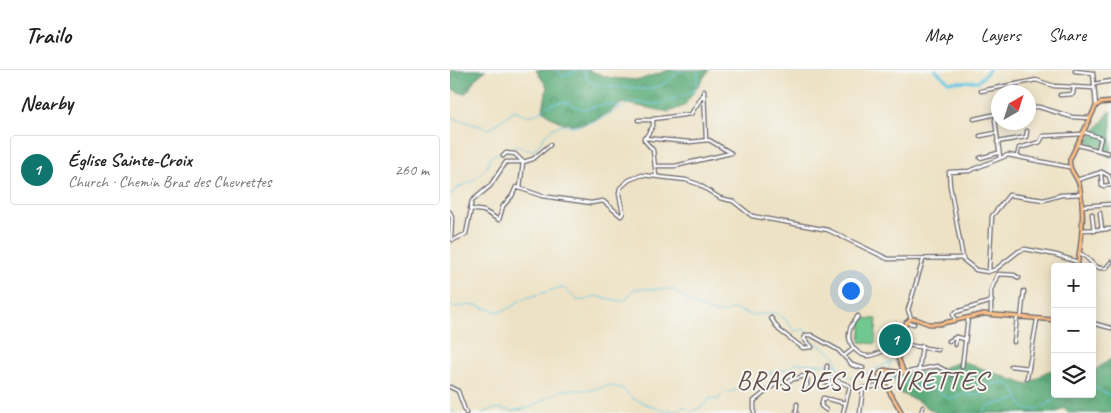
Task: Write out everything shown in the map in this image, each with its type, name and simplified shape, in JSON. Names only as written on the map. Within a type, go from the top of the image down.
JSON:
[{"type":"main road","points":[[1078,262],[1082,230],[1082,206],[1081,194],[1077,180],[1070,167],[1070,159],[1096,106],[1111,102]]},
{"type":"main road","points":[[902,413],[879,374],[882,370],[902,374],[904,371],[898,360],[906,322],[911,318],[929,324],[980,314],[1051,320]]},
{"type":"street","points":[[1075,72],[1092,73],[1096,106]]},
{"type":"street","points":[[981,90],[1036,80],[1044,80],[1054,86],[1074,87],[1094,86],[1111,81]]},
{"type":"street","points":[[1060,95],[1073,94],[1074,87]]},
{"type":"street","points":[[704,91],[706,140]]},
{"type":"street","points":[[638,120],[653,120],[655,117],[691,114],[703,95]]},
{"type":"street","points":[[1036,108],[1072,117],[1091,118]]},
{"type":"street","points":[[974,119],[991,115]]},
{"type":"street","points":[[644,138],[651,129],[653,120]]},
{"type":"street","points":[[996,130],[1000,157]]},
{"type":"street","points":[[997,142],[1026,137],[1027,131]]},
{"type":"street","points":[[980,136],[996,133]]},
{"type":"street","points":[[1017,156],[1019,148],[1040,142],[1043,136],[1084,133],[1100,138],[1098,150]]},
{"type":"street","points":[[644,138],[690,142],[706,140],[731,153],[675,166],[656,166]]},
{"type":"street","points":[[644,138],[653,150],[656,176]]},
{"type":"street","points":[[450,212],[452,218],[451,238],[453,240],[466,234],[472,202],[490,186],[506,162],[523,162],[534,159],[550,145]]},
{"type":"street","points":[[1078,145],[1108,153]]},
{"type":"street","points":[[503,156],[506,153],[515,154],[523,162]]},
{"type":"street","points":[[980,158],[999,153]]},
{"type":"street","points":[[1070,167],[1017,156],[1000,157],[971,170],[951,171],[949,181],[962,258],[976,270],[989,272],[996,269],[1022,250],[1056,255],[1078,262]]},
{"type":"street","points":[[520,188],[523,162]]},
{"type":"street","points":[[1077,180],[1100,172],[1109,176],[1111,184],[1102,186],[1100,172]]},
{"type":"street","points":[[470,210],[484,211],[499,220],[503,206],[512,196],[514,188],[520,188],[542,196],[591,203],[603,201],[621,216],[623,212],[619,194],[620,188],[633,177],[656,176],[686,180],[698,184],[715,196],[733,201],[752,216],[828,230],[882,257],[923,260],[962,258]]},
{"type":"street","points":[[989,272],[992,216],[1009,195],[1044,200],[1061,195],[1081,194]]},
{"type":"street","points":[[1082,206],[1111,204]]},
{"type":"street","points":[[1100,213],[1102,230]]},
{"type":"street","points":[[1092,214],[1094,231]]},
{"type":"street","points":[[1082,230],[1111,230]]},
{"type":"street","points":[[1079,253],[1086,256],[1093,265],[1099,268],[1106,268],[1111,262]]},
{"type":"street","points":[[911,318],[908,310],[923,260]]},
{"type":"street","points":[[991,314],[992,290],[998,274],[1014,275],[1019,278]]},
{"type":"street","points":[[1014,342],[1024,290]]},
{"type":"street","points":[[955,320],[954,313],[992,301]]},
{"type":"street","points":[[962,367],[968,317]]},
{"type":"street","points":[[771,318],[779,330],[803,348],[812,347],[804,339],[809,335],[840,352],[852,364],[863,368]]},
{"type":"street","points":[[1027,378],[1037,320]]},
{"type":"street","points":[[854,321],[848,335],[853,349],[868,356],[889,347],[900,346],[922,346],[938,350]]},
{"type":"street","points":[[906,322],[914,324]]},
{"type":"street","points":[[1096,324],[1111,328]]},
{"type":"street","points":[[949,341],[956,337],[965,339]]},
{"type":"street","points":[[955,345],[956,337]]},
{"type":"street","points":[[919,370],[922,346]]},
{"type":"street","points":[[844,356],[853,349]]},
{"type":"street","points":[[827,366],[827,384],[832,384],[834,378]]},
{"type":"street","points":[[902,374],[940,366],[956,376]]},
{"type":"street","points":[[1011,366],[1029,368]]},
{"type":"street","points":[[754,413],[754,401],[774,385],[805,376],[807,387]]},
{"type":"street","points":[[826,376],[834,378],[841,384],[850,386],[843,413]]},
{"type":"street","points":[[860,413],[863,388],[885,385]]},
{"type":"street","points":[[450,387],[458,391],[466,413]]},
{"type":"street","points":[[826,410],[822,406],[823,398],[845,402]]},
{"type":"street","points":[[796,413],[797,404]]},
{"type":"street","points":[[921,413],[923,407]]},
{"type":"green space","points":[[450,70],[486,70],[475,79],[464,94],[452,89]]},
{"type":"green space","points":[[536,70],[587,70],[611,78],[639,80],[669,70],[709,70],[684,106],[669,112],[622,103],[603,116],[583,123],[573,124],[563,123],[543,110],[547,87]]},
{"type":"green space","points":[[1111,110],[1111,158],[1087,141]]},
{"type":"green space","points":[[862,318],[877,319],[875,344],[860,342]]},
{"type":"green space","points":[[1111,359],[1111,413],[1068,413],[1064,408],[1056,413],[936,413],[916,400],[897,392],[894,372],[930,372],[962,361],[1027,385],[1051,370],[1051,398],[1096,398],[1096,369]]},
{"type":"waterway","points":[[558,70],[562,77],[578,70]]},
{"type":"waterway","points":[[583,70],[587,79],[595,85],[649,89],[662,85],[682,70]]},
{"type":"waterway","points":[[450,117],[490,129],[515,110],[522,114],[534,115],[548,106],[561,102],[583,109],[606,104],[615,105],[620,108],[632,102],[660,104],[694,91],[697,84],[698,70]]},
{"type":"waterway","points":[[935,70],[949,82],[979,81],[989,70]]},
{"type":"waterway","points":[[450,195],[459,187],[473,181],[487,167],[493,155],[515,146],[532,151],[547,133],[558,126],[585,124],[619,109]]},
{"type":"waterway","name":"BRAS DES CHEVRETTES","points":[[450,307],[475,305],[499,312],[512,307],[520,300],[562,287],[578,300],[595,296],[621,301],[626,299],[634,289],[673,289],[690,303],[715,313],[725,313],[733,309],[753,315],[775,313],[786,320],[795,331],[804,329],[810,339],[834,355],[838,368],[850,377],[859,377],[888,363],[891,364],[888,369]]},
{"type":"waterway","points":[[482,413],[497,408],[512,411],[528,408],[562,390],[592,390],[610,385],[623,389],[632,398],[658,409],[678,411],[684,406],[690,412],[703,406],[709,399],[719,399],[721,394],[751,385],[770,373],[793,369],[794,363],[837,365]]},
{"type":"waterway","name":"BRAS DES CHEVRETTES","points":[[885,372],[887,377],[905,382],[911,387],[924,385],[932,387],[949,399],[962,394],[977,395],[991,384],[1006,382],[1010,384],[1021,404],[1028,410],[1042,408],[1056,398]]},
{"type":"waterway","name":"BRAS DES CHEVRETTES","points":[[1096,388],[1111,396]]},
{"type":"waterway","points":[[982,413],[989,406],[1018,399]]},
{"type":"waterway","points":[[450,409],[455,413]]},
{"type":"place","name":"Église Sainte-Croix","points":[[895,340]]},
{"type":"district","name":"BRAS DES CHEVRETTES","points":[[862,380]]}]
